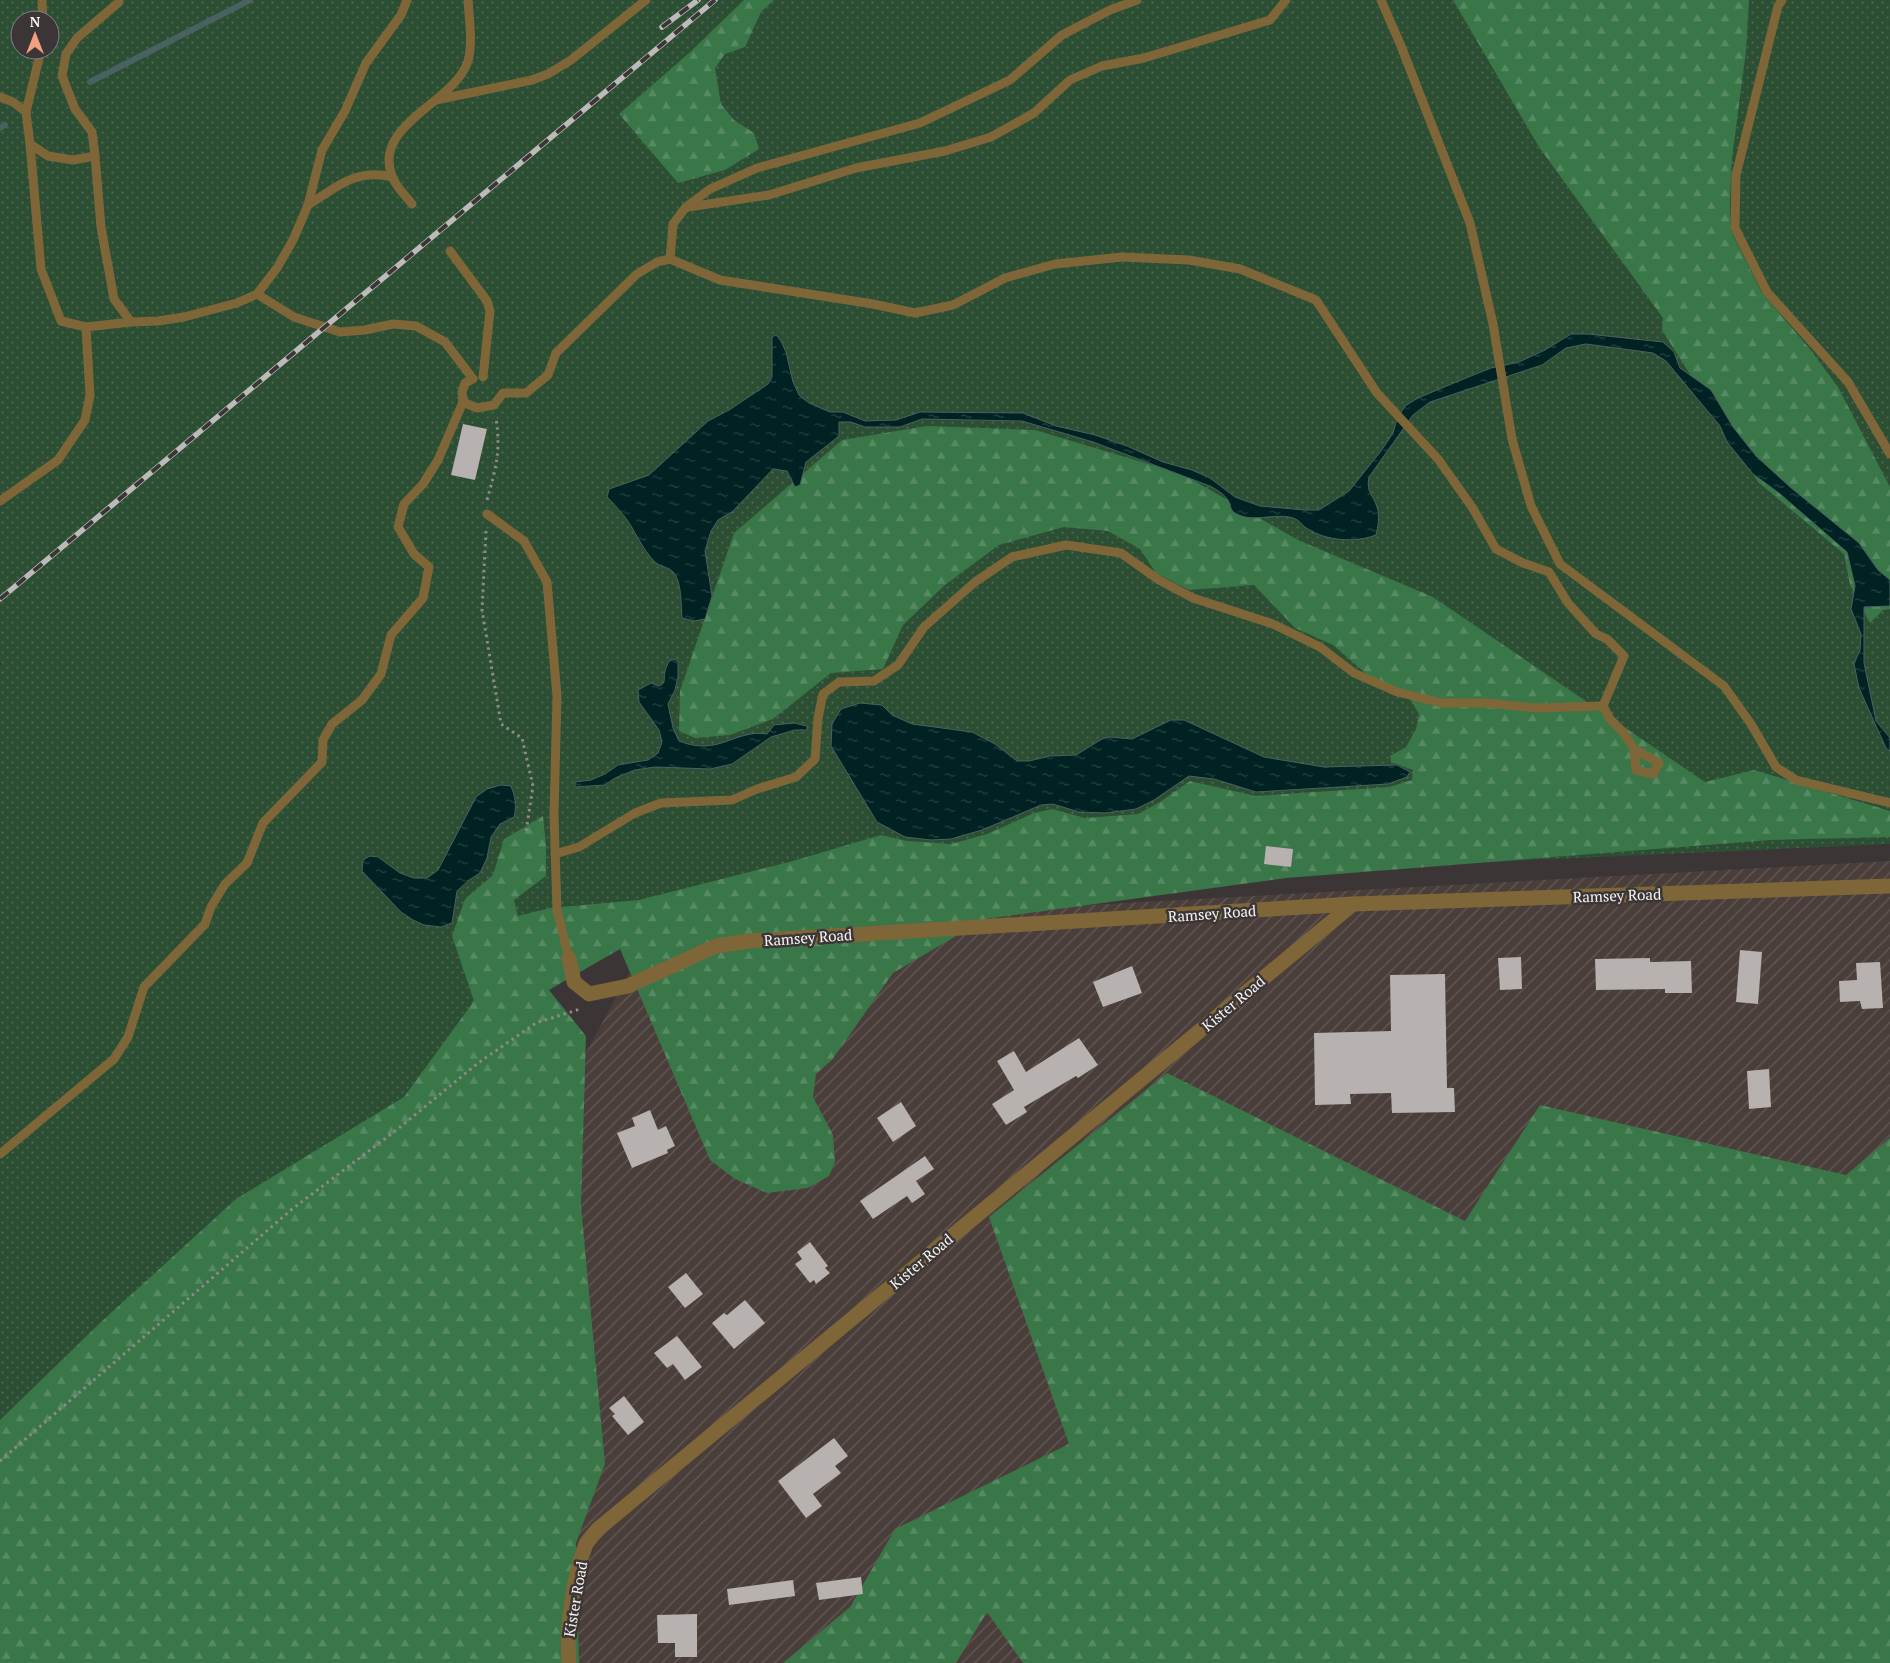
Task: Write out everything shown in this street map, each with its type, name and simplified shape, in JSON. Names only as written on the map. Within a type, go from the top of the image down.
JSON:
[{"type":"street","name":"Ramsey Road","points":[[589,994],[628,986],[716,946],[749,941],[1353,904],[1890,886]]},
{"type":"street","name":"Kister Road","points":[[569,1663],[567,1644],[577,1576],[587,1542],[598,1529],[1353,904]]},
{"type":"street","points":[[569,958],[574,982],[589,994]]},
{"type":"lane","points":[[119,0],[78,38],[66,54],[62,76],[75,109],[92,132],[101,227],[114,299],[131,322]]},
{"type":"lane","points":[[39,60],[26,112],[42,269],[61,322],[86,327],[131,322],[158,322],[184,318],[237,303],[257,294],[277,268],[293,240],[308,205],[322,150],[345,112],[366,63],[401,15],[407,0]]},
{"type":"lane","points":[[412,204],[392,178],[390,151],[396,136],[449,88],[468,61],[470,30],[468,0]]},
{"type":"lane","points":[[436,100],[532,80],[548,74],[572,60],[646,0]]},
{"type":"lane","points":[[670,259],[673,224],[686,207],[710,189],[757,168],[920,123],[1010,80],[1062,34],[1110,10],[1137,0]]},
{"type":"lane","points":[[686,207],[769,195],[856,168],[945,151],[991,137],[1034,114],[1070,80],[1102,66],[1144,58],[1270,20],[1286,0]]},
{"type":"lane","points":[[1381,0],[1401,46],[1470,223],[1493,324],[1515,449],[1531,506],[1560,564],[1724,686],[1751,724],[1776,767],[1796,780],[1890,803]]},
{"type":"lane","points":[[1782,0],[1778,6],[1736,175],[1735,228],[1766,292],[1848,382],[1890,454]]},
{"type":"lane","points":[[0,96],[13,102],[26,112]]},
{"type":"lane","points":[[30,144],[48,156],[73,160],[94,156]]},
{"type":"lane","points":[[308,205],[354,177],[366,174],[380,174],[392,178]]},
{"type":"lane","points":[[450,252],[487,301],[490,311],[483,377]]},
{"type":"lane","points":[[463,402],[477,408],[494,405],[503,393],[526,393],[548,375],[556,353],[637,274],[657,262],[670,259],[720,280],[873,304],[915,313],[953,305],[1005,278],[1055,264],[1122,257],[1189,260],[1240,269],[1316,300],[1377,394],[1438,460],[1472,507],[1496,549],[1523,563],[1549,572],[1568,603],[1596,634],[1607,639],[1624,656],[1603,706]]},
{"type":"lane","points":[[0,1154],[114,1059],[128,1037],[144,986],[205,924],[210,907],[225,884],[247,863],[263,823],[322,762],[323,740],[332,724],[362,700],[381,674],[390,635],[423,598],[429,567],[414,554],[398,527],[404,504],[423,484],[438,460],[463,402],[462,392],[466,384],[473,379],[445,342],[416,326],[393,324],[365,330],[340,332],[294,317],[257,294]]},
{"type":"lane","points":[[0,501],[58,460],[84,420],[90,395],[86,327]]},
{"type":"lane","points":[[487,514],[524,541],[547,582],[557,696],[554,815],[557,910],[569,958]]},
{"type":"lane","points":[[555,854],[579,847],[635,813],[660,803],[732,800],[757,789],[796,777],[815,759],[818,718],[824,694],[839,682],[874,681],[898,666],[924,627],[975,582],[1012,557],[1066,545],[1121,553],[1159,580],[1193,598],[1273,624],[1320,646],[1354,673],[1397,692],[1442,703],[1487,703],[1536,708],[1603,706]]},
{"type":"lane","points":[[1603,706],[1610,719],[1624,734],[1634,749]]},
{"type":"path","points":[[494,405],[499,439],[498,463],[487,500],[482,610],[501,724],[522,738],[533,786],[526,832]]},
{"type":"path","points":[[0,1461],[290,1210],[398,1128],[478,1062],[536,1023],[577,1010],[589,994]]},
{"type":"shaded area","points":[[1890,861],[1890,1663],[536,1663],[548,1123],[653,929]]},
{"type":"green space","points":[[0,0],[1890,0],[1890,844],[750,895],[642,907],[0,1461],[0,666],[2,664],[0,661]]},
{"type":"green space","points":[[744,0],[774,0],[761,12],[745,47],[725,54],[715,68],[721,104],[734,120],[754,133],[759,149],[725,170],[678,183],[619,114],[689,53]]},
{"type":"green space","points":[[1453,0],[1749,0],[1746,51],[1732,158],[1731,231],[1762,293],[1810,349],[1838,387],[1890,487],[1890,609],[1883,610],[1870,623],[1850,585],[1844,554],[1758,482],[1662,330],[1663,318],[1539,147]]},
{"type":"green space","points":[[927,426],[1035,430],[1182,474],[1298,540],[1433,597],[1705,782],[1754,770],[1890,811],[1890,837],[1771,840],[1286,878],[985,919],[893,973],[832,1060],[816,1074],[813,1097],[833,1135],[835,1162],[829,1176],[808,1188],[767,1193],[735,1179],[710,1160],[620,949],[549,990],[586,1036],[581,1206],[605,1464],[576,1543],[579,1663],[0,1663],[0,1420],[100,1323],[236,1199],[404,1097],[474,1001],[452,936],[465,899],[493,875],[504,839],[543,816],[546,845],[546,876],[514,900],[518,916],[550,908],[639,900],[793,861],[881,835],[907,841],[951,844],[987,834],[1034,813],[1052,809],[1085,818],[1138,814],[1160,802],[1190,781],[1256,796],[1389,787],[1412,780],[1413,770],[1391,762],[1390,756],[1406,747],[1416,729],[1419,714],[1405,691],[1370,677],[1333,645],[1295,628],[1254,585],[1189,590],[1156,573],[1140,549],[1108,531],[1064,527],[999,545],[945,585],[903,625],[883,669],[831,673],[773,719],[730,735],[695,738],[679,731],[680,691],[734,533],[842,440]]},
{"type":"green space","points":[[1167,1073],[1465,1221],[1540,1105],[1846,1175],[1890,1138],[1890,1663],[1023,1663],[987,1612],[956,1663],[783,1663],[850,1607],[895,1529],[1069,1444],[989,1217]]},
{"type":"water","points":[[1571,334],[1663,342],[1674,352],[1680,368],[1711,390],[1733,427],[1756,456],[1790,487],[1859,543],[1878,570],[1890,580],[1890,606],[1864,607],[1864,663],[1876,721],[1890,738],[1890,751],[1886,748],[1859,688],[1854,664],[1860,650],[1861,634],[1851,609],[1855,586],[1847,552],[1779,493],[1753,474],[1727,442],[1720,426],[1666,361],[1653,353],[1586,344],[1566,348],[1542,365],[1430,402],[1413,415],[1369,477],[1369,490],[1378,510],[1379,518],[1376,535],[1368,538],[1341,540],[1316,533],[1295,519],[1278,516],[1249,518],[1242,516],[1233,512],[1228,500],[1210,486],[1093,442],[1022,421],[922,419],[900,427],[865,427],[851,422],[839,422],[839,436],[806,462],[800,485],[795,487],[787,471],[773,469],[733,511],[718,520],[711,531],[705,551],[712,596],[705,619],[694,621],[682,618],[680,589],[677,577],[670,569],[657,564],[652,559],[626,518],[607,497],[609,489],[649,475],[708,421],[729,410],[768,384],[772,377],[772,337],[776,335],[786,352],[793,382],[799,395],[809,403],[830,412],[843,412],[865,421],[896,420],[920,412],[1023,413],[1056,426],[1095,435],[1127,446],[1163,462],[1192,470],[1210,478],[1235,497],[1260,506],[1319,510],[1349,491],[1393,433],[1397,419],[1405,406],[1418,398],[1491,368],[1519,362],[1545,350]]},
{"type":"water","points":[[674,659],[678,661],[678,677],[675,690],[668,704],[673,728],[679,741],[705,746],[745,735],[767,734],[774,725],[794,723],[807,726],[807,730],[795,730],[771,737],[732,764],[710,769],[655,767],[635,770],[615,778],[605,785],[575,787],[575,782],[591,780],[605,774],[618,765],[648,760],[658,753],[662,742],[659,730],[639,702],[638,690],[651,683],[659,686],[663,684],[665,669],[669,661]]},
{"type":"water","points":[[860,703],[882,705],[892,715],[912,724],[972,732],[995,744],[1017,761],[1029,761],[1050,756],[1076,755],[1102,739],[1110,737],[1132,739],[1171,720],[1184,720],[1264,757],[1324,767],[1397,765],[1410,772],[1407,777],[1388,784],[1256,792],[1214,779],[1189,776],[1154,800],[1136,809],[1105,813],[1079,812],[1053,804],[1041,805],[982,830],[951,839],[931,840],[905,837],[877,822],[831,746],[832,724],[841,709]]},
{"type":"water","points":[[501,785],[511,786],[515,801],[514,817],[500,824],[491,837],[487,858],[480,873],[457,891],[452,923],[441,927],[424,925],[413,920],[401,912],[362,871],[363,860],[370,856],[378,857],[400,873],[414,878],[427,878],[438,870],[476,797],[487,789]]},
{"type":"building","points":[[463,424],[487,429],[475,480],[451,475]]},
{"type":"building","points":[[1266,846],[1293,849],[1291,867],[1264,864]]},
{"type":"building","points":[[1740,950],[1762,952],[1758,1004],[1736,1002]]},
{"type":"building","points":[[1521,957],[1522,989],[1500,990],[1498,958]]},
{"type":"building","points":[[1650,958],[1650,962],[1691,961],[1692,993],[1665,993],[1665,989],[1596,990],[1595,959]]},
{"type":"building","points":[[1880,962],[1883,1008],[1862,1009],[1860,1001],[1840,1002],[1839,981],[1857,980],[1856,963]]},
{"type":"building","points":[[1132,966],[1142,993],[1103,1007],[1093,982]]},
{"type":"building","points":[[1445,974],[1447,1088],[1454,1088],[1455,1112],[1392,1113],[1391,1093],[1350,1094],[1351,1104],[1315,1105],[1314,1033],[1391,1031],[1390,975]]},
{"type":"building","points":[[1079,1038],[1098,1065],[1024,1107],[1027,1112],[1006,1125],[992,1104],[1014,1090],[997,1061],[1014,1051],[1026,1072]]},
{"type":"building","points":[[1769,1069],[1771,1107],[1749,1109],[1747,1071]]},
{"type":"building","points":[[901,1102],[916,1126],[893,1142],[877,1118]]},
{"type":"building","points":[[650,1110],[658,1130],[666,1126],[675,1146],[667,1150],[668,1153],[632,1168],[617,1133],[635,1126],[632,1118]]},
{"type":"building","points":[[925,1156],[934,1169],[916,1181],[925,1194],[912,1203],[907,1196],[873,1219],[860,1201]]},
{"type":"building","points":[[810,1242],[828,1266],[825,1268],[830,1273],[816,1284],[814,1280],[810,1283],[795,1264],[802,1259],[797,1252]]},
{"type":"building","points":[[686,1273],[703,1294],[685,1308],[668,1287]]},
{"type":"building","points":[[745,1300],[765,1323],[734,1349],[712,1323],[724,1313],[727,1315]]},
{"type":"building","points":[[677,1336],[702,1367],[685,1380],[673,1364],[667,1368],[654,1353]]},
{"type":"building","points":[[624,1396],[644,1422],[628,1435],[612,1416],[615,1414],[609,1408]]},
{"type":"building","points":[[834,1438],[848,1456],[835,1466],[841,1473],[813,1494],[822,1506],[806,1518],[778,1481]]},
{"type":"building","points":[[861,1577],[863,1594],[819,1600],[816,1583]]},
{"type":"building","points":[[793,1580],[795,1596],[729,1605],[727,1589]]},
{"type":"building","points":[[697,1614],[697,1657],[675,1657],[675,1643],[658,1643],[657,1615]]},
{"type":"waterway","points":[[90,82],[250,0]]},
{"type":"waterway","points":[[0,128],[5,125]]},
{"type":"railway","points":[[662,27],[698,0]]},
{"type":"railway","points":[[0,599],[715,0]]}]
